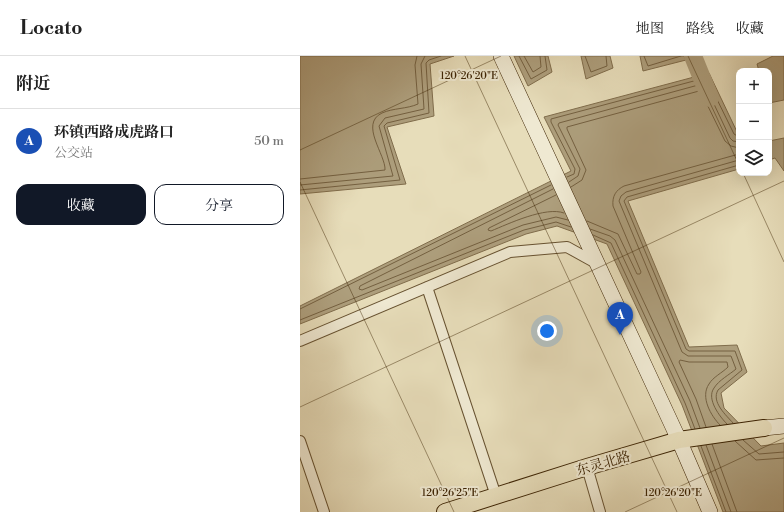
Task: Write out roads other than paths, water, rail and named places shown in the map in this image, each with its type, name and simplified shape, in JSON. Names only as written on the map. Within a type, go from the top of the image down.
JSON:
[{"type":"main road","name":"东灵北路","points":[[445,512],[587,467],[684,440],[764,428]]},
{"type":"street","points":[[501,56],[596,263],[684,440],[710,512]]},
{"type":"street","points":[[300,342],[510,252],[567,247],[596,263]]},
{"type":"street","points":[[427,287],[496,496]]},
{"type":"street","points":[[764,428],[784,426]]},
{"type":"street","points":[[300,440],[324,512]]},
{"type":"street","points":[[587,467],[600,512]]},
{"type":"water","points":[[300,56],[454,56],[430,64],[434,116],[387,127],[406,184],[300,194]]},
{"type":"water","points":[[514,56],[548,56],[552,72],[528,86]]},
{"type":"water","points":[[581,56],[610,56],[613,68],[586,79]]},
{"type":"water","points":[[640,56],[684,56],[686,60],[643,71]]},
{"type":"water","points":[[773,56],[784,56],[784,100],[772,102],[772,68],[758,68],[757,64]]},
{"type":"water","points":[[709,73],[736,130],[736,170],[628,201],[689,347],[737,345],[747,372],[721,393],[724,408],[761,446],[784,443],[784,512],[723,512],[682,405],[607,244],[557,226],[526,234],[300,324],[300,306],[571,171],[544,117]]},
{"type":"water","points":[[784,138],[784,171],[775,158],[772,159],[772,140]]},
{"type":"waterway","points":[[693,56],[710,98]]},
{"type":"place","name":"环镇西路成虎路口","points":[[620,335]]}]
